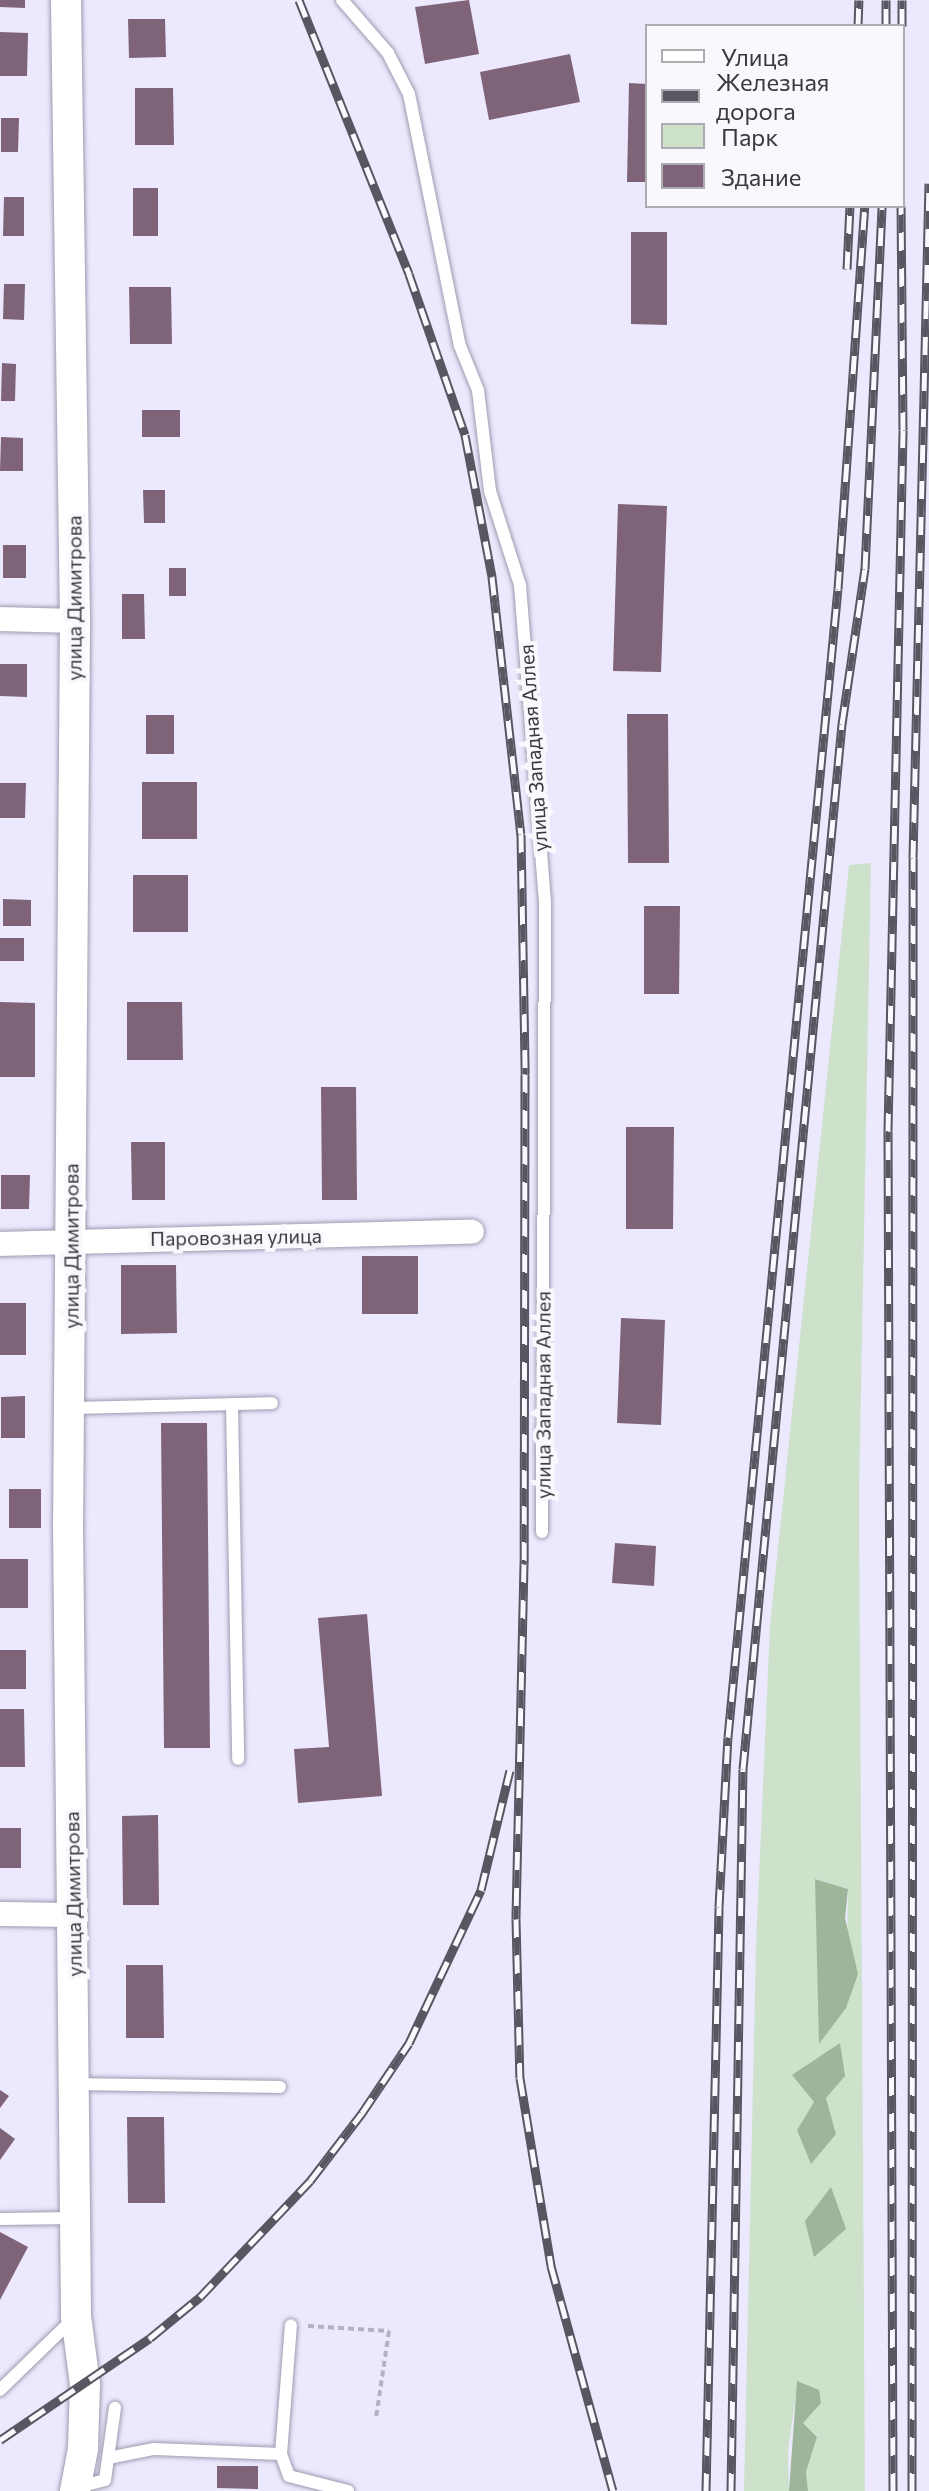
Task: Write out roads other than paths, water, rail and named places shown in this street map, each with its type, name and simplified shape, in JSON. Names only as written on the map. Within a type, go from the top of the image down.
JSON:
[{"type":"street","name":"улица Димитрова","points":[[66,0],[75,621],[70,1408],[76,2316],[85,2384],[83,2449],[75,2489]]},
{"type":"street","points":[[0,619],[75,621]]},
{"type":"street","name":"Паровозная улица","points":[[0,1244],[472,1232]]},
{"type":"street","points":[[0,1914],[73,1915]]},
{"type":"lane","name":"улица Западная Аллея","points":[[342,0],[388,53],[409,94],[460,346],[478,390],[490,491],[520,585],[545,901],[542,1532]]},
{"type":"lane","points":[[70,1408],[272,1403]]},
{"type":"lane","points":[[232,1404],[238,1759]]},
{"type":"lane","points":[[76,2084],[280,2087]]},
{"type":"lane","points":[[0,2219],[77,2218]]},
{"type":"lane","points":[[0,2390],[76,2316]]},
{"type":"lane","points":[[291,2325],[281,2454],[289,2476],[348,2491]]},
{"type":"lane","points":[[75,2489],[105,2480],[115,2408]]},
{"type":"lane","points":[[108,2458],[154,2449],[281,2454]]},
{"type":"railway","points":[[299,0],[409,274],[465,435],[492,577],[521,834],[525,1074],[524,1564],[516,1919],[520,2078],[551,2266],[613,2491]]},
{"type":"railway","points":[[858,24],[859,0]]},
{"type":"railway","points":[[886,0],[886,24]]},
{"type":"railway","points":[[902,0],[902,24]]},
{"type":"railway","points":[[912,2491],[913,858],[929,183]]},
{"type":"railway","points":[[847,269],[850,208]]},
{"type":"railway","points":[[706,2491],[719,1907],[728,1737],[838,589],[865,208]]},
{"type":"railway","points":[[731,2491],[743,1769],[842,724],[865,569],[882,208]]},
{"type":"railway","points":[[893,2491],[888,1131],[903,430],[901,208]]},
{"type":"railway","points":[[0,2440],[150,2338],[200,2297],[310,2181],[362,2113],[409,2043],[481,1890],[510,1770]]}]
